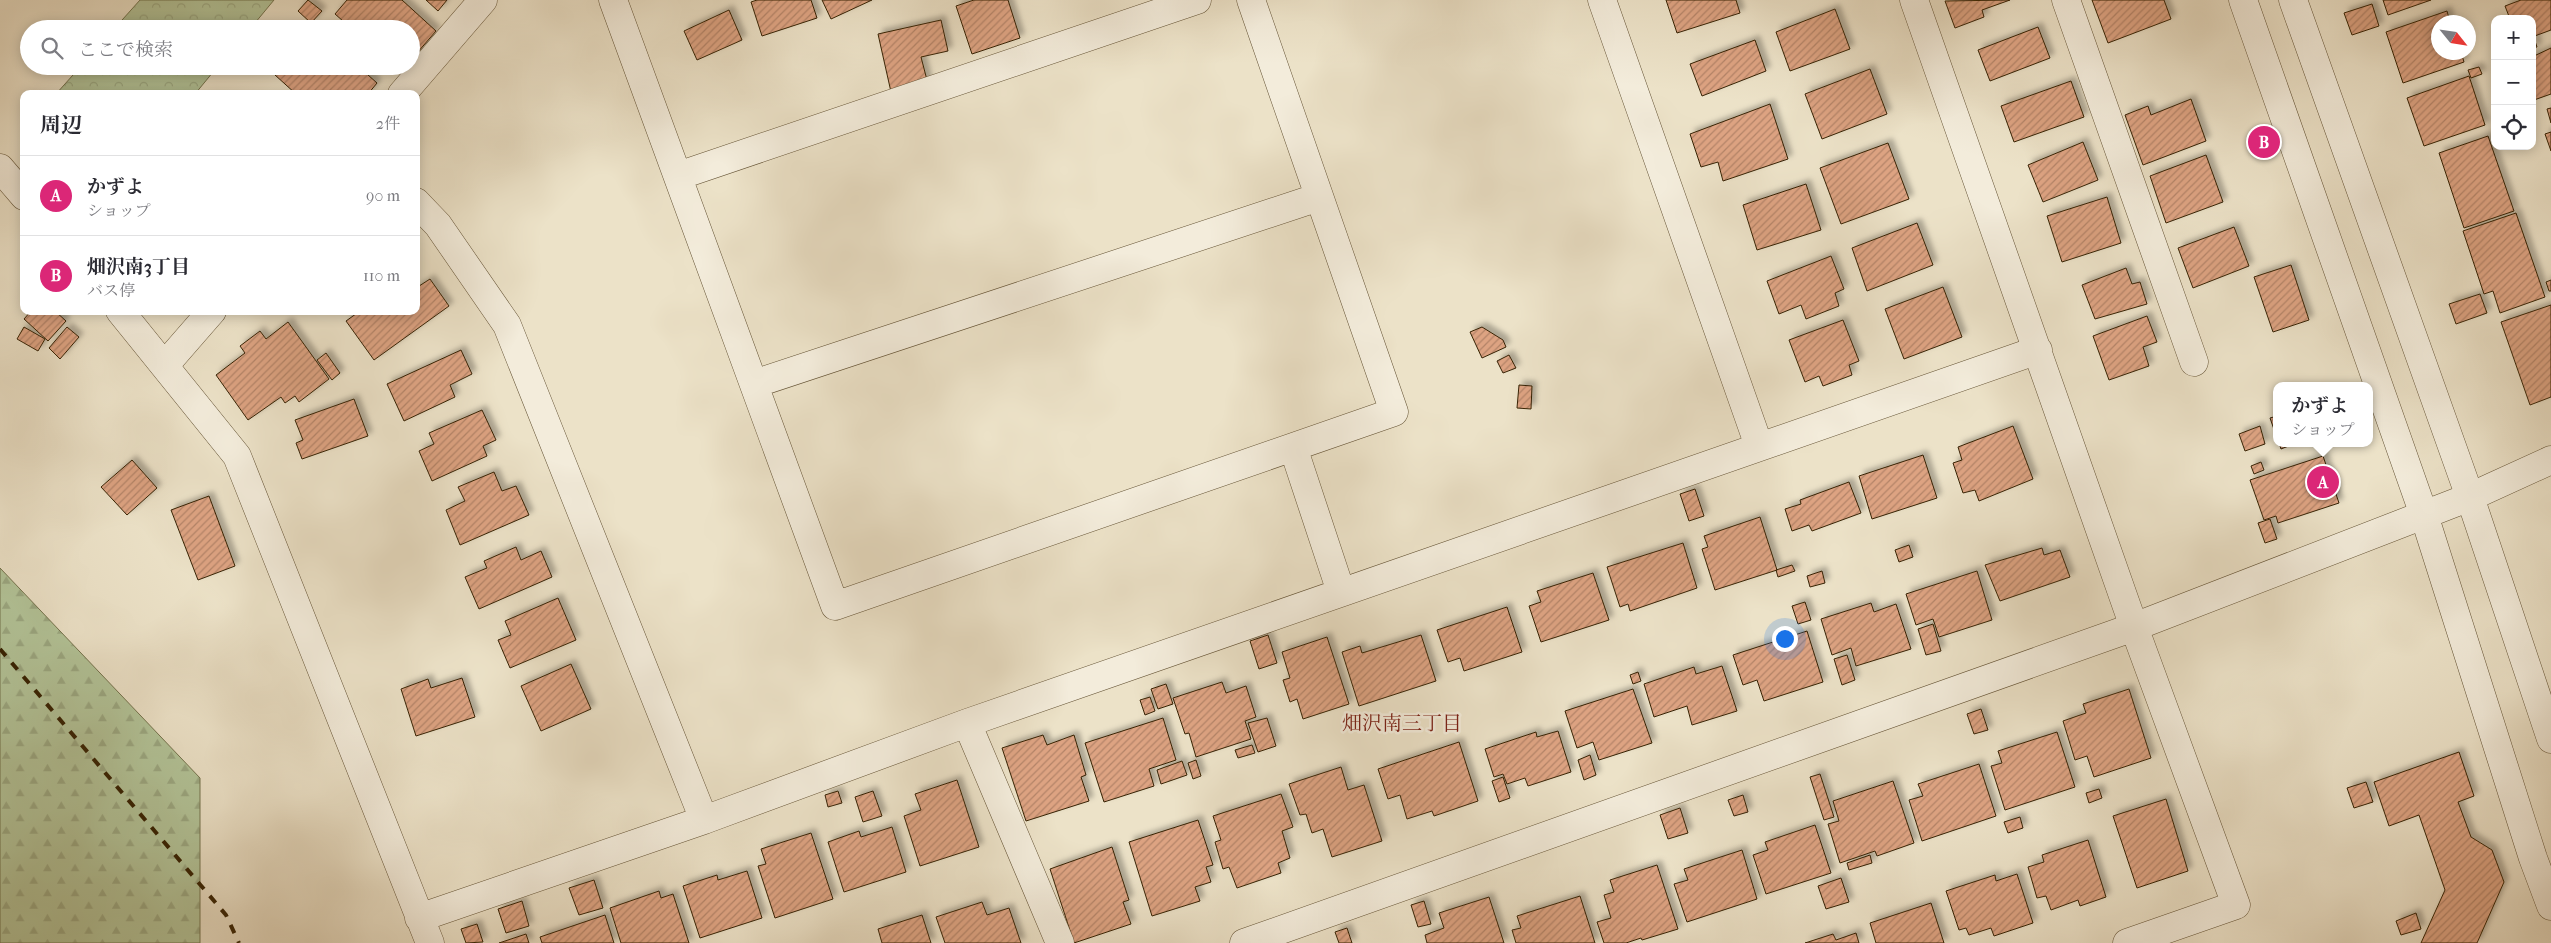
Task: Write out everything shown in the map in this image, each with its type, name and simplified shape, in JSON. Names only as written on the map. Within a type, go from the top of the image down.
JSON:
[{"type":"street","points":[[420,73],[483,0]]},
{"type":"street","points":[[613,0],[835,606],[1394,412],[1251,0]]},
{"type":"street","points":[[678,176],[1197,0]]},
{"type":"street","points":[[1602,0],[1759,446]]},
{"type":"street","points":[[1914,0],[2134,627],[2236,905],[2127,943]]},
{"type":"street","points":[[2066,0],[2194,362]]},
{"type":"street","points":[[2243,0],[2424,515],[2533,858],[2551,906]]},
{"type":"street","points":[[2293,0],[2470,497],[2551,739]]},
{"type":"street","points":[[405,90],[418,75]]},
{"type":"street","points":[[0,168],[20,191]]},
{"type":"street","points":[[754,384],[1319,197]]},
{"type":"street","points":[[420,206],[438,225],[507,325],[704,820]]},
{"type":"street","points":[[123,315],[237,456],[430,943]]},
{"type":"street","points":[[165,365],[209,315]]},
{"type":"street","points":[[419,918],[704,820],[967,723],[2038,350]]},
{"type":"street","points":[[1293,447],[1341,592]]},
{"type":"street","points":[[1244,943],[2134,627],[2470,497],[2551,460]]},
{"type":"street","points":[[967,723],[1060,943]]},
{"type":"green space","points":[[140,0],[274,0],[257,20],[122,20]]},
{"type":"green space","points":[[73,75],[211,75],[198,90],[60,90]]},
{"type":"green space","points":[[0,568],[200,778],[200,943],[0,943]]},
{"type":"building","points":[[308,0],[322,11],[314,20],[308,20],[298,11]]},
{"type":"building","points":[[347,0],[402,0],[436,31],[420,50],[420,20],[342,20],[335,14]]},
{"type":"building","points":[[426,0],[447,0],[438,11]]},
{"type":"building","points":[[757,0],[811,0],[817,18],[762,36],[751,2]]},
{"type":"building","points":[[822,0],[872,0],[831,19]]},
{"type":"building","points":[[974,0],[1008,0],[1020,38],[972,54],[956,6]]},
{"type":"building","points":[[1666,0],[1736,0],[1740,13],[1677,33]]},
{"type":"building","points":[[2010,0],[1982,10],[1984,17],[1955,28],[1945,1]]},
{"type":"building","points":[[2092,0],[2164,0],[2171,19],[2108,43]]},
{"type":"building","points":[[2383,0],[2431,0],[2388,15]]},
{"type":"building","points":[[2521,0],[2551,0],[2551,30],[2536,36],[2536,15],[2508,15],[2505,6]]},
{"type":"building","points":[[2372,4],[2379,26],[2352,35],[2344,13]]},
{"type":"building","points":[[1835,9],[1850,49],[1790,71],[1776,32]]},
{"type":"building","points":[[729,10],[742,40],[697,60],[684,31]]},
{"type":"building","points":[[2447,11],[2448,15],[2435,15]]},
{"type":"building","points":[[2431,17],[2431,60],[2463,60],[2464,62],[2403,83],[2386,32]]},
{"type":"building","points":[[941,20],[948,51],[921,57],[928,84],[891,92],[878,34]]},
{"type":"building","points":[[2038,27],[2050,58],[1990,81],[1978,50]]},
{"type":"building","points":[[1755,40],[1766,71],[1702,96],[1690,64]]},
{"type":"building","points":[[2551,48],[2551,94],[2536,99],[2536,60],[2536,55]]},
{"type":"building","points":[[2479,67],[2482,74],[2471,78],[2468,70]]},
{"type":"building","points":[[1870,69],[1887,114],[1822,139],[1805,94]]},
{"type":"building","points":[[275,75],[368,75],[377,83],[371,90],[292,90]]},
{"type":"building","points":[[2469,76],[2485,125],[2424,146],[2407,98]]},
{"type":"building","points":[[2071,81],[2084,117],[2014,142],[2001,106]]},
{"type":"building","points":[[2191,99],[2206,141],[2143,165],[2125,115],[2148,106],[2151,115]]},
{"type":"building","points":[[1770,104],[1788,159],[1723,181],[1718,162],[1701,167],[1690,134]]},
{"type":"building","points":[[2551,108],[2551,123],[2547,109]]},
{"type":"building","points":[[2551,132],[2551,151],[2545,134]]},
{"type":"building","points":[[2488,136],[2491,150],[2493,150],[2514,211],[2464,228],[2439,153]]},
{"type":"building","points":[[2083,142],[2098,180],[2043,202],[2028,165]]},
{"type":"building","points":[[1888,143],[1909,199],[1841,224],[1820,168]]},
{"type":"building","points":[[2206,155],[2223,202],[2166,223],[2150,176]]},
{"type":"building","points":[[1806,184],[1821,230],[1757,250],[1743,205]]},
{"type":"building","points":[[2107,197],[2121,243],[2062,262],[2047,216]]},
{"type":"building","points":[[2516,213],[2545,297],[2500,313],[2493,291],[2484,294],[2463,231]]},
{"type":"building","points":[[1917,223],[1933,265],[1867,291],[1852,248]]},
{"type":"building","points":[[2234,227],[2249,266],[2193,288],[2178,248]]},
{"type":"building","points":[[1831,256],[1844,289],[1835,293],[1839,306],[1806,319],[1801,305],[1779,314],[1767,281]]},
{"type":"building","points":[[2291,265],[2309,320],[2273,332],[2254,277]]},
{"type":"building","points":[[2126,268],[2132,284],[2140,282],[2147,304],[2095,319],[2082,285]]},
{"type":"building","points":[[430,279],[449,306],[374,360],[346,321],[354,315],[420,315],[420,285]]},
{"type":"building","points":[[2551,280],[2551,291],[2549,291],[2546,282]]},
{"type":"building","points":[[1943,287],[1962,337],[1904,359],[1885,309]]},
{"type":"building","points":[[2480,294],[2487,313],[2456,324],[2449,304]]},
{"type":"building","points":[[2551,305],[2551,397],[2530,405],[2501,322]]},
{"type":"building","points":[[28,315],[59,315],[66,321],[48,341],[24,319]]},
{"type":"building","points":[[2147,316],[2157,342],[2143,347],[2149,366],[2109,380],[2093,336]]},
{"type":"building","points":[[1843,320],[1859,361],[1849,365],[1852,375],[1823,386],[1819,376],[1805,382],[1789,340]]},
{"type":"building","points":[[288,322],[329,379],[299,402],[295,396],[285,403],[281,397],[248,420],[216,375],[245,353],[240,346],[260,331],[266,339]]},
{"type":"building","points":[[24,327],[45,339],[38,351],[17,339]]},
{"type":"building","points":[[67,327],[79,337],[60,359],[49,348]]},
{"type":"building","points":[[1482,327],[1503,340],[1506,347],[1482,358],[1470,332]]},
{"type":"building","points":[[461,350],[472,374],[450,385],[455,397],[404,421],[387,384]]},
{"type":"building","points":[[326,353],[340,373],[332,380],[317,360]]},
{"type":"building","points":[[1509,355],[1516,368],[1503,373],[1497,361]]},
{"type":"building","points":[[1519,385],[1532,386],[1531,409],[1517,408]]},
{"type":"building","points":[[354,399],[368,436],[302,459],[296,443],[303,440],[295,420]]},
{"type":"building","points":[[482,410],[496,440],[483,446],[487,456],[432,481],[419,451],[434,444],[429,433]]},
{"type":"building","points":[[2013,426],[2033,479],[1979,501],[1975,490],[1963,493],[1953,463],[1962,460],[1958,447]]},
{"type":"building","points":[[2260,426],[2265,444],[2245,451],[2239,434]]},
{"type":"building","points":[[1923,455],[1937,498],[1872,519],[1859,476]]},
{"type":"building","points":[[2323,456],[2339,503],[2278,523],[2276,516],[2264,520],[2250,480]]},
{"type":"building","points":[[132,460],[157,488],[127,515],[101,487]]},
{"type":"building","points":[[2261,462],[2264,470],[2254,474],[2251,466]]},
{"type":"building","points":[[494,472],[502,491],[516,486],[529,515],[460,545],[446,510],[465,501],[458,487]]},
{"type":"building","points":[[1849,482],[1861,513],[1812,531],[1809,525],[1792,531],[1785,509],[1801,504],[1800,500]]},
{"type":"building","points":[[1695,489],[1704,516],[1689,521],[1680,494]]},
{"type":"building","points":[[209,496],[235,566],[198,580],[171,510]]},
{"type":"building","points":[[1760,517],[1777,570],[1715,590],[1702,549],[1708,547],[1704,536]]},
{"type":"building","points":[[2270,519],[2277,539],[2265,543],[2258,523]]},
{"type":"building","points":[[1683,543],[1697,588],[1630,611],[1628,604],[1620,607],[1607,567]]},
{"type":"building","points":[[1909,545],[1913,557],[1899,562],[1895,550]]},
{"type":"building","points":[[516,547],[521,560],[541,551],[552,577],[479,609],[465,577],[487,568],[484,561]]},
{"type":"building","points":[[2042,548],[2044,555],[2060,550],[2070,577],[2000,601],[1985,565]]},
{"type":"building","points":[[1792,565],[1795,571],[1778,577],[1776,570]]},
{"type":"building","points":[[1822,571],[1825,583],[1810,587],[1807,576]]},
{"type":"building","points":[[1977,571],[1992,620],[1939,637],[1933,619],[1916,625],[1906,594]]},
{"type":"building","points":[[1593,573],[1609,620],[1541,642],[1529,606],[1541,602],[1537,591]]},
{"type":"building","points":[[558,598],[576,640],[510,668],[498,640],[511,635],[505,621]]},
{"type":"building","points":[[1805,602],[1811,620],[1798,624],[1792,606]]},
{"type":"building","points":[[1871,603],[1874,612],[1896,604],[1911,649],[1856,666],[1851,648],[1832,655],[1821,619]]},
{"type":"building","points":[[1507,607],[1522,652],[1464,671],[1460,658],[1448,662],[1437,630]]},
{"type":"building","points":[[1933,624],[1941,651],[1926,655],[1918,629]]},
{"type":"building","points":[[1807,631],[1823,682],[1764,701],[1757,680],[1743,685],[1733,655]]},
{"type":"building","points":[[1268,635],[1277,663],[1259,669],[1250,641]]},
{"type":"building","points":[[1421,635],[1436,681],[1359,706],[1342,652],[1360,646],[1362,653]]},
{"type":"building","points":[[1327,637],[1349,704],[1303,719],[1297,699],[1290,702],[1283,680],[1290,678],[1282,652]]},
{"type":"building","points":[[1847,655],[1855,680],[1842,685],[1834,659]]},
{"type":"building","points":[[571,664],[591,709],[541,731],[521,686]]},
{"type":"building","points":[[1722,666],[1737,711],[1692,725],[1687,706],[1654,717],[1644,684],[1694,667],[1696,674]]},
{"type":"building","points":[[1638,672],[1641,681],[1633,684],[1630,675]]},
{"type":"building","points":[[462,678],[475,717],[416,736],[401,689],[428,679],[431,688]]},
{"type":"building","points":[[1222,682],[1226,693],[1246,686],[1256,717],[1245,721],[1251,739],[1196,757],[1189,733],[1185,734],[1173,698]]},
{"type":"building","points":[[1166,684],[1173,704],[1158,709],[1151,689]]},
{"type":"building","points":[[1633,689],[1652,743],[1599,760],[1593,742],[1577,748],[1565,711]]},
{"type":"building","points":[[2129,689],[2151,758],[2094,777],[2087,756],[2075,760],[2063,721],[2086,713],[2083,704]]},
{"type":"building","points":[[1150,697],[1155,711],[1145,715],[1140,700]]},
{"type":"building","points":[[1981,709],[1988,730],[1974,734],[1967,714]]},
{"type":"building","points":[[1163,718],[1176,760],[1149,769],[1154,786],[1104,802],[1085,743]]},
{"type":"building","points":[[1267,718],[1276,746],[1258,752],[1248,723]]},
{"type":"building","points":[[1558,731],[1571,772],[1528,786],[1525,778],[1507,784],[1503,774],[1494,777],[1485,749],[1536,732],[1537,737]]},
{"type":"building","points":[[2057,732],[2075,787],[2005,810],[1991,766],[2002,763],[1998,751]]},
{"type":"building","points":[[1043,735],[1047,745],[1074,735],[1086,775],[1081,777],[1089,801],[1026,821],[1002,748]]},
{"type":"building","points":[[1459,742],[1478,801],[1434,816],[1432,811],[1407,819],[1400,795],[1388,799],[1378,769]]},
{"type":"building","points":[[1252,745],[1255,753],[1238,758],[1235,750]]},
{"type":"building","points":[[2459,752],[2474,796],[2458,802],[2471,837],[2492,850],[2504,882],[2477,943],[2421,943],[2445,890],[2419,815],[2389,826],[2374,782]]},
{"type":"building","points":[[1590,755],[1596,775],[1584,780],[1578,760]]},
{"type":"building","points":[[1196,760],[1201,776],[1193,779],[1188,763]]},
{"type":"building","points":[[1182,761],[1187,775],[1161,784],[1157,770]]},
{"type":"building","points":[[1979,764],[1996,816],[1922,841],[1909,800],[1923,796],[1918,784]]},
{"type":"building","points":[[1341,767],[1348,790],[1364,785],[1382,841],[1332,857],[1323,829],[1312,833],[1306,814],[1300,815],[1289,784]]},
{"type":"building","points":[[1820,774],[1834,817],[1824,820],[1810,777]]},
{"type":"building","points":[[1503,777],[1510,798],[1499,802],[1492,781]]},
{"type":"building","points":[[957,780],[979,847],[920,866],[904,816],[921,810],[915,794]]},
{"type":"building","points":[[1893,781],[1914,843],[1877,856],[1875,851],[1840,863],[1828,824],[1839,821],[1833,801]]},
{"type":"building","points":[[2366,782],[2373,802],[2354,808],[2347,788]]},
{"type":"building","points":[[2099,789],[2102,798],[2089,803],[2086,793]]},
{"type":"building","points":[[838,791],[842,803],[828,807],[825,795]]},
{"type":"building","points":[[873,791],[882,816],[863,822],[855,797]]},
{"type":"building","points":[[1281,794],[1293,827],[1282,831],[1290,858],[1278,863],[1281,873],[1237,888],[1229,867],[1223,869],[1215,842],[1221,840],[1213,816]]},
{"type":"building","points":[[1743,795],[1748,812],[1734,816],[1728,800]]},
{"type":"building","points":[[2166,799],[2188,871],[2137,888],[2113,816]]},
{"type":"building","points":[[1680,808],[1688,833],[1668,839],[1660,815]]},
{"type":"building","points":[[2020,817],[2023,828],[2008,833],[2004,822]]},
{"type":"building","points":[[1198,820],[1213,865],[1206,867],[1211,882],[1195,887],[1200,901],[1152,916],[1129,842]]},
{"type":"building","points":[[1815,825],[1831,873],[1766,894],[1753,855],[1768,850],[1765,842]]},
{"type":"building","points":[[892,827],[906,872],[844,892],[828,842],[859,831],[861,837]]},
{"type":"building","points":[[811,833],[833,899],[775,918],[758,866],[766,864],[761,849]]},
{"type":"building","points":[[2088,840],[2106,897],[2080,906],[2078,900],[2051,910],[2046,896],[2037,898],[2028,867],[2044,862],[2042,855]]},
{"type":"building","points":[[1112,847],[1129,900],[1123,902],[1131,924],[1074,943],[1050,869]]},
{"type":"building","points":[[1742,850],[1757,899],[1687,922],[1674,884],[1688,880],[1684,869]]},
{"type":"building","points":[[1870,855],[1872,863],[1849,870],[1847,863]]},
{"type":"building","points":[[1657,865],[1678,929],[1642,940],[1641,938],[1626,943],[1604,943],[1597,922],[1611,918],[1604,895],[1614,892],[1610,880]]},
{"type":"building","points":[[747,871],[762,918],[700,938],[683,886],[717,875],[718,880]]},
{"type":"building","points":[[2017,874],[2033,923],[1994,936],[1991,928],[1969,935],[1966,928],[1959,930],[1946,891],[1995,875],[1996,881]]},
{"type":"building","points":[[1841,878],[1849,902],[1826,909],[1818,886]]},
{"type":"building","points":[[594,880],[603,908],[579,915],[569,888]]},
{"type":"building","points":[[659,891],[661,898],[673,894],[689,943],[621,943],[610,908]]},
{"type":"building","points":[[1580,896],[1595,943],[1516,943],[1512,930],[1521,928],[1517,916]]},
{"type":"building","points":[[1489,897],[1504,943],[1427,943],[1425,935],[1444,928],[1439,913]]},
{"type":"building","points":[[522,901],[529,926],[506,933],[498,909]]},
{"type":"building","points":[[1424,901],[1431,924],[1418,927],[1411,905]]},
{"type":"building","points":[[982,902],[987,915],[1009,908],[1021,943],[945,943],[936,917]]},
{"type":"building","points":[[1931,903],[1944,943],[1876,943],[1870,923]]},
{"type":"building","points":[[2416,913],[2421,929],[2401,935],[2396,921]]},
{"type":"building","points":[[605,915],[614,943],[542,943],[540,937]]},
{"type":"building","points":[[922,915],[931,943],[882,943],[878,929]]},
{"type":"building","points":[[477,924],[483,942],[466,943],[461,929]]},
{"type":"building","points":[[1347,928],[1352,943],[1339,943],[1335,932]]},
{"type":"building","points":[[1856,933],[1859,943],[1805,943],[1833,934],[1836,940]]},
{"type":"building","points":[[526,934],[529,943],[499,943]]},
{"type":"railway","points":[[0,649],[226,915],[239,943]]},
{"type":"place","name":"畑沢南3丁目","points":[[2264,142]]},
{"type":"place","name":"かずよ","points":[[2323,482]]},
{"type":"district","name":"畑沢南三丁目","points":[[1402,723]]}]
